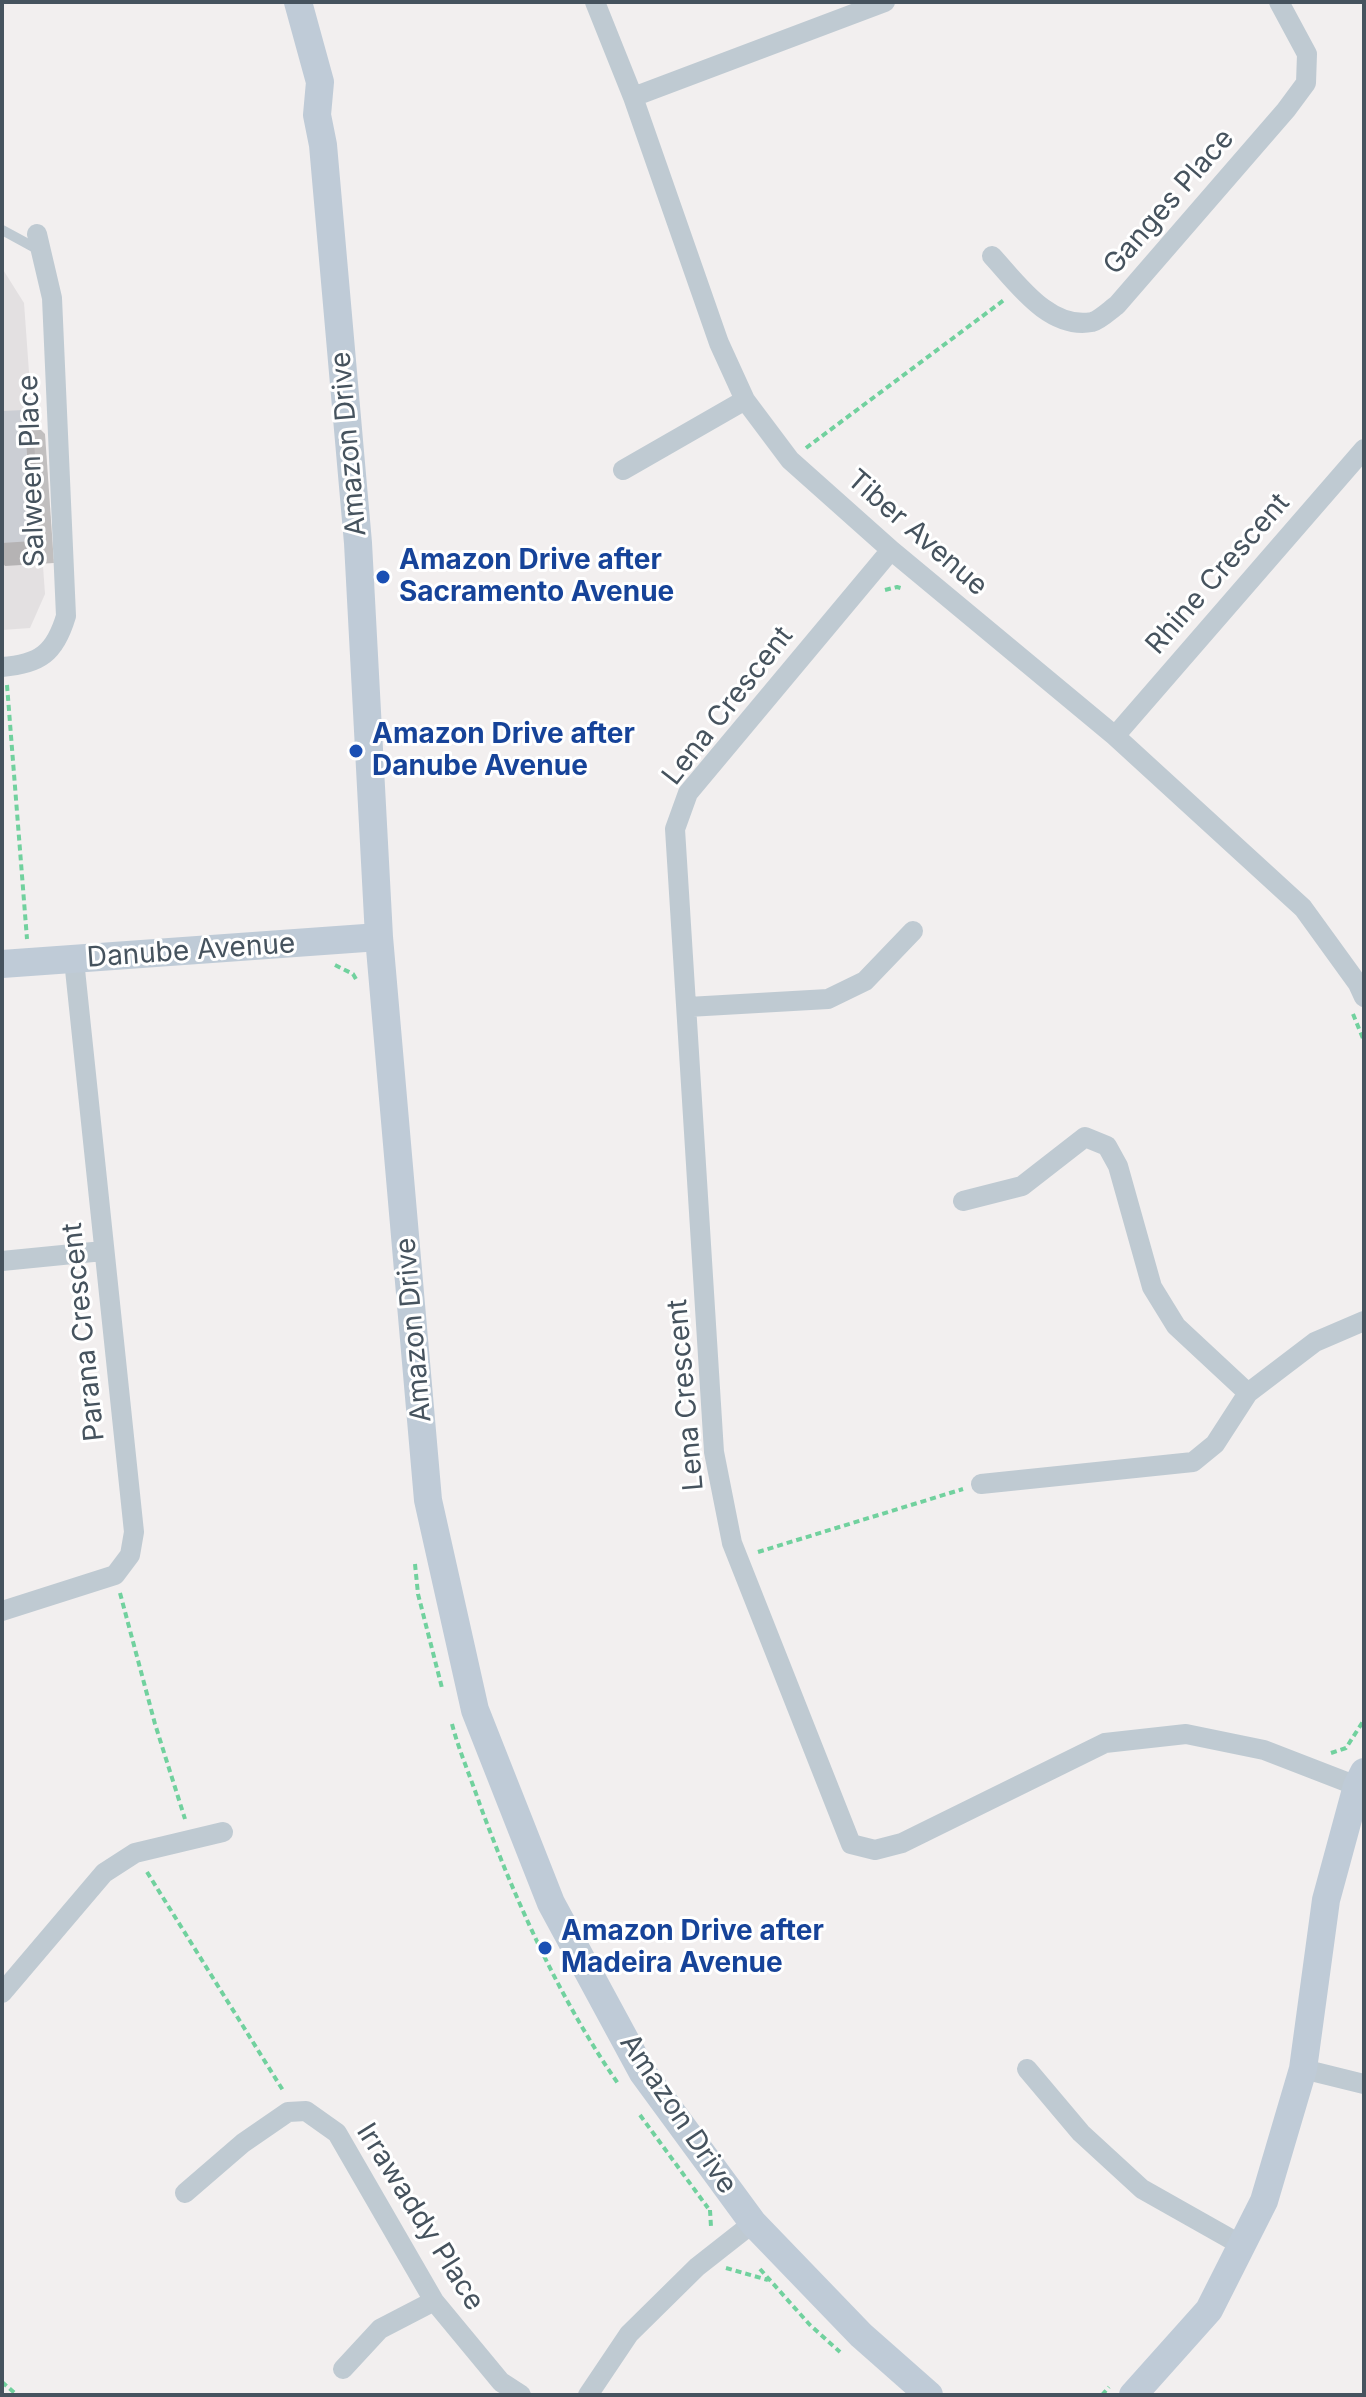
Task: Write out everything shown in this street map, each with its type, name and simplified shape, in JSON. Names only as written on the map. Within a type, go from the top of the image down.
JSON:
[{"type":"street","name":"Amazon Drive","points":[[278,2],[300,86],[317,115]]},
{"type":"street","name":"Amazon Drive","points":[[298,2],[320,82],[317,115],[323,145],[358,543],[379,937],[428,1500],[475,1710],[551,1903],[643,2073],[753,2223],[861,2335],[929,2395]]},
{"type":"street","name":"Tiber Avenue","points":[[595,2],[633,97],[719,343],[745,400],[790,460],[891,550],[1115,736],[1303,908],[1358,984],[1364,997]]},
{"type":"street","points":[[633,97],[885,2]]},
{"type":"street","name":"Ganges Place","points":[[992,256],[1039,305],[1065,321],[1094,322],[1117,305],[1277,121],[1306,83],[1307,54],[1279,2]]},
{"type":"street","name":"Salween Place","points":[[4,667],[23,665],[47,654],[60,636],[66,616],[52,298],[39,242]]},
{"type":"street","points":[[623,470],[745,400]]},
{"type":"street","name":"Rhine Crescent","points":[[1115,736],[1364,449]]},
{"type":"street","name":"Lena Crescent","points":[[891,550],[688,793],[675,829],[714,1452],[732,1543],[851,1844],[875,1850],[902,1843],[1105,1743],[1186,1734],[1264,1750],[1319,1772],[1361,1779]]},
{"type":"street","points":[[688,1007],[828,999],[865,981],[913,931]]},
{"type":"street","name":"Danube Avenue","points":[[16,963],[379,937]]},
{"type":"street","name":"Parana Crescent","points":[[74,960],[134,1532],[130,1555],[115,1575]]},
{"type":"street","points":[[963,1201],[1022,1186],[1085,1137],[1107,1146],[1118,1166],[1152,1287],[1176,1326],[1248,1393]]},
{"type":"street","points":[[2,1261],[103,1251]]},
{"type":"street","points":[[981,1484],[1193,1462],[1215,1444],[1248,1393],[1315,1342],[1364,1321]]},
{"type":"street","points":[[2,1611],[115,1575]]},
{"type":"street","points":[[1123,2389],[1209,2310],[1264,2201],[1303,2069],[1326,1900],[1361,1779]]},
{"type":"street","points":[[2,1993],[104,1873],[135,1853],[223,1832]]},
{"type":"street","points":[[1027,2069],[1081,2133],[1142,2189],[1243,2246]]},
{"type":"street","points":[[1303,2069],[1364,2084]]},
{"type":"street","points":[[185,2193],[243,2143],[288,2112],[296,2111]]},
{"type":"street","name":"Irrawaddy Place","points":[[296,2111],[306,2111],[337,2133],[434,2301],[501,2382],[521,2395]]},
{"type":"street","points":[[588,2395],[629,2334],[704,2261],[753,2223]]},
{"type":"street","points":[[343,2369],[380,2329],[434,2301]]},
{"type":"lane","points":[[2,230],[39,242]]},
{"type":"path","points":[[790,460],[1021,287]]},
{"type":"path","points":[[4,667],[16,963]]},
{"type":"path","points":[[738,1558],[981,1484]]},
{"type":"path","points":[[115,1575],[155,1724],[192,1840]]},
{"type":"path","points":[[1319,1772],[1327,1754],[1346,1748],[1364,1720]]},
{"type":"path","points":[[135,1853],[296,2111]]},
{"type":"path","points":[[704,2261],[770,2281]]},
{"type":"path","points":[[2,2382],[17,2395]]},
{"type":"path","points":[[1102,2395],[1123,2389]]},
{"type":"shaded area","points":[[2,268],[24,303],[45,594],[30,628],[2,630]]},
{"type":"building","points":[[24,410],[33,541],[2,543],[2,411]]},
{"type":"place","name":"Amazon Drive after Sacramento Avenue","points":[[383,577]]},
{"type":"place","name":"Amazon Drive after Danube Avenue","points":[[356,751]]},
{"type":"place","name":"Amazon Drive after Madeira Avenue","points":[[545,1948]]}]
